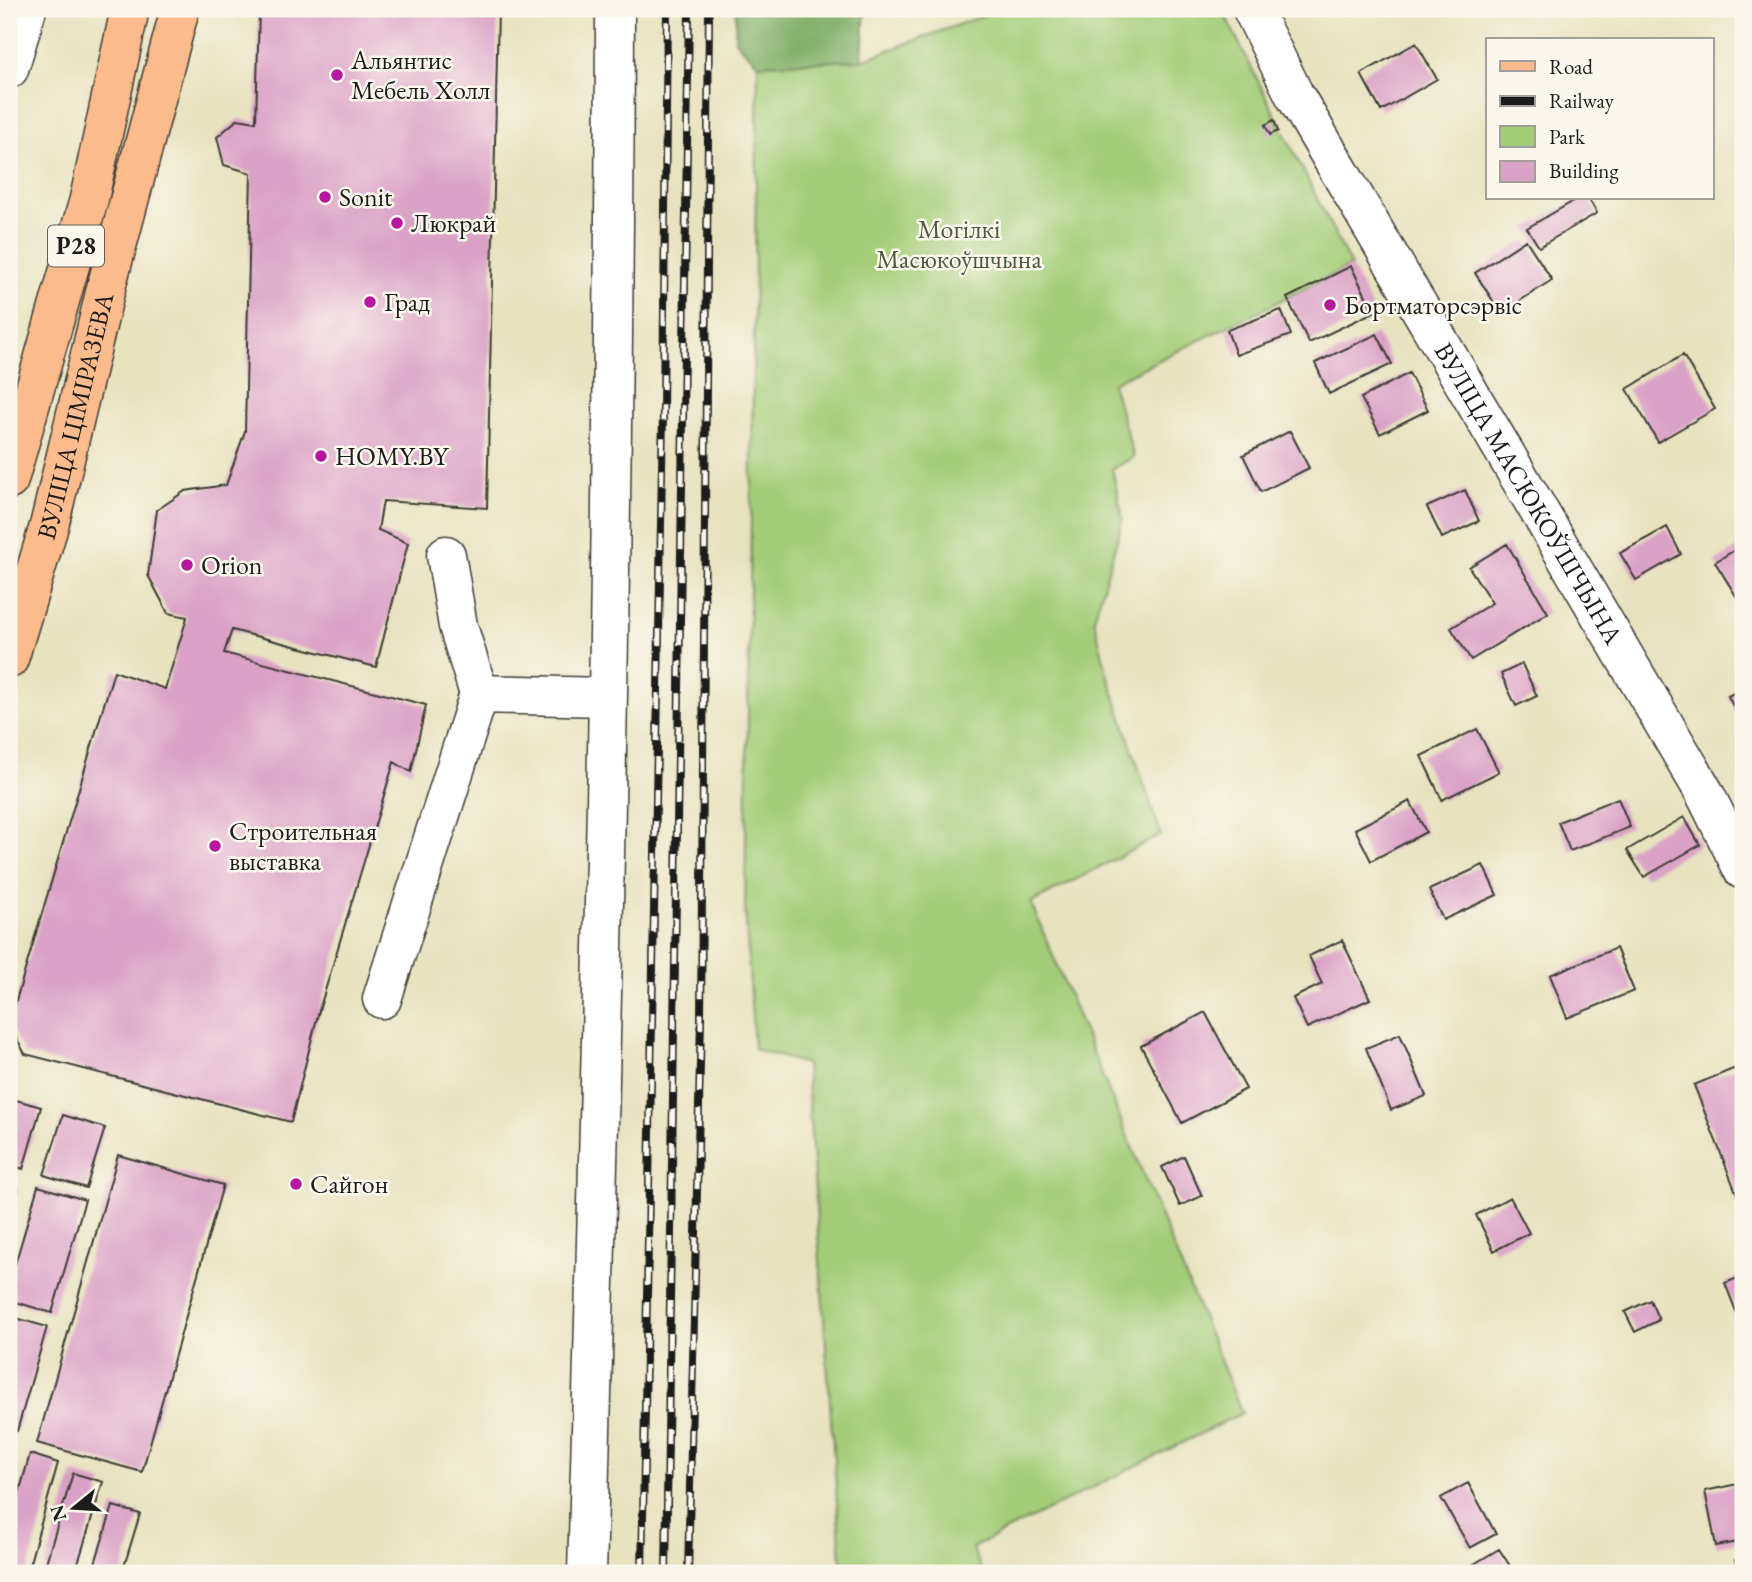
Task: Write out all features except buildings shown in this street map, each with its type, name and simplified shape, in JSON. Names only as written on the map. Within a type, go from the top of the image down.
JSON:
[{"type":"main road","name":"ВУЛІЦА ЦІМІРАЗЕВА","points":[[9,480],[89,199],[130,9]]},
{"type":"main road","name":"ВУЛІЦА ЦІМІРАЗЕВА","points":[[9,659],[49,526],[107,284],[180,9]]},
{"type":"street","points":[[9,69],[27,9]]},
{"type":"street","points":[[587,1573],[598,1187],[615,197],[615,9]]},
{"type":"street","name":"ВУЛІЦА МАСЮКОЎШЧЫНА","points":[[1252,9],[1294,94],[1704,792],[1743,870]]},
{"type":"street","points":[[382,999],[479,694],[458,626],[446,555]]},
{"type":"street","points":[[479,694],[606,697]]},
{"type":"green space","points":[[736,9],[865,9],[862,60],[758,64],[735,41]]},
{"type":"green space","name":"Могілкі Масюкоўшчына","points":[[1001,9],[1222,9],[1351,266],[1112,383],[1134,457],[1112,469],[1123,519],[1094,619],[1107,673],[1161,835],[1031,903],[1242,1413],[972,1548],[983,1573],[842,1573],[806,1064],[754,1049],[745,907],[758,64],[862,60]]},
{"type":"railway","points":[[642,1573],[663,413],[667,9]]},
{"type":"railway","points":[[666,1573],[689,9]]},
{"type":"railway","points":[[688,1573],[701,1020],[709,9]]},
{"type":"place","name":"Альянтис Мебель Холл","points":[[337,75]]},
{"type":"place","name":"Sonit","points":[[325,197]]},
{"type":"place","name":"Люкрай","points":[[397,223]]},
{"type":"place","name":"Град","points":[[370,302]]},
{"type":"place","name":"Бортматорсэрвіс","points":[[1330,305]]},
{"type":"place","name":"HOMY.BY","points":[[321,456]]},
{"type":"place","name":"Orion","points":[[187,565]]},
{"type":"place","name":"Строительная выставка","points":[[215,846]]},
{"type":"place","name":"Сайгон","points":[[296,1184]]}]
